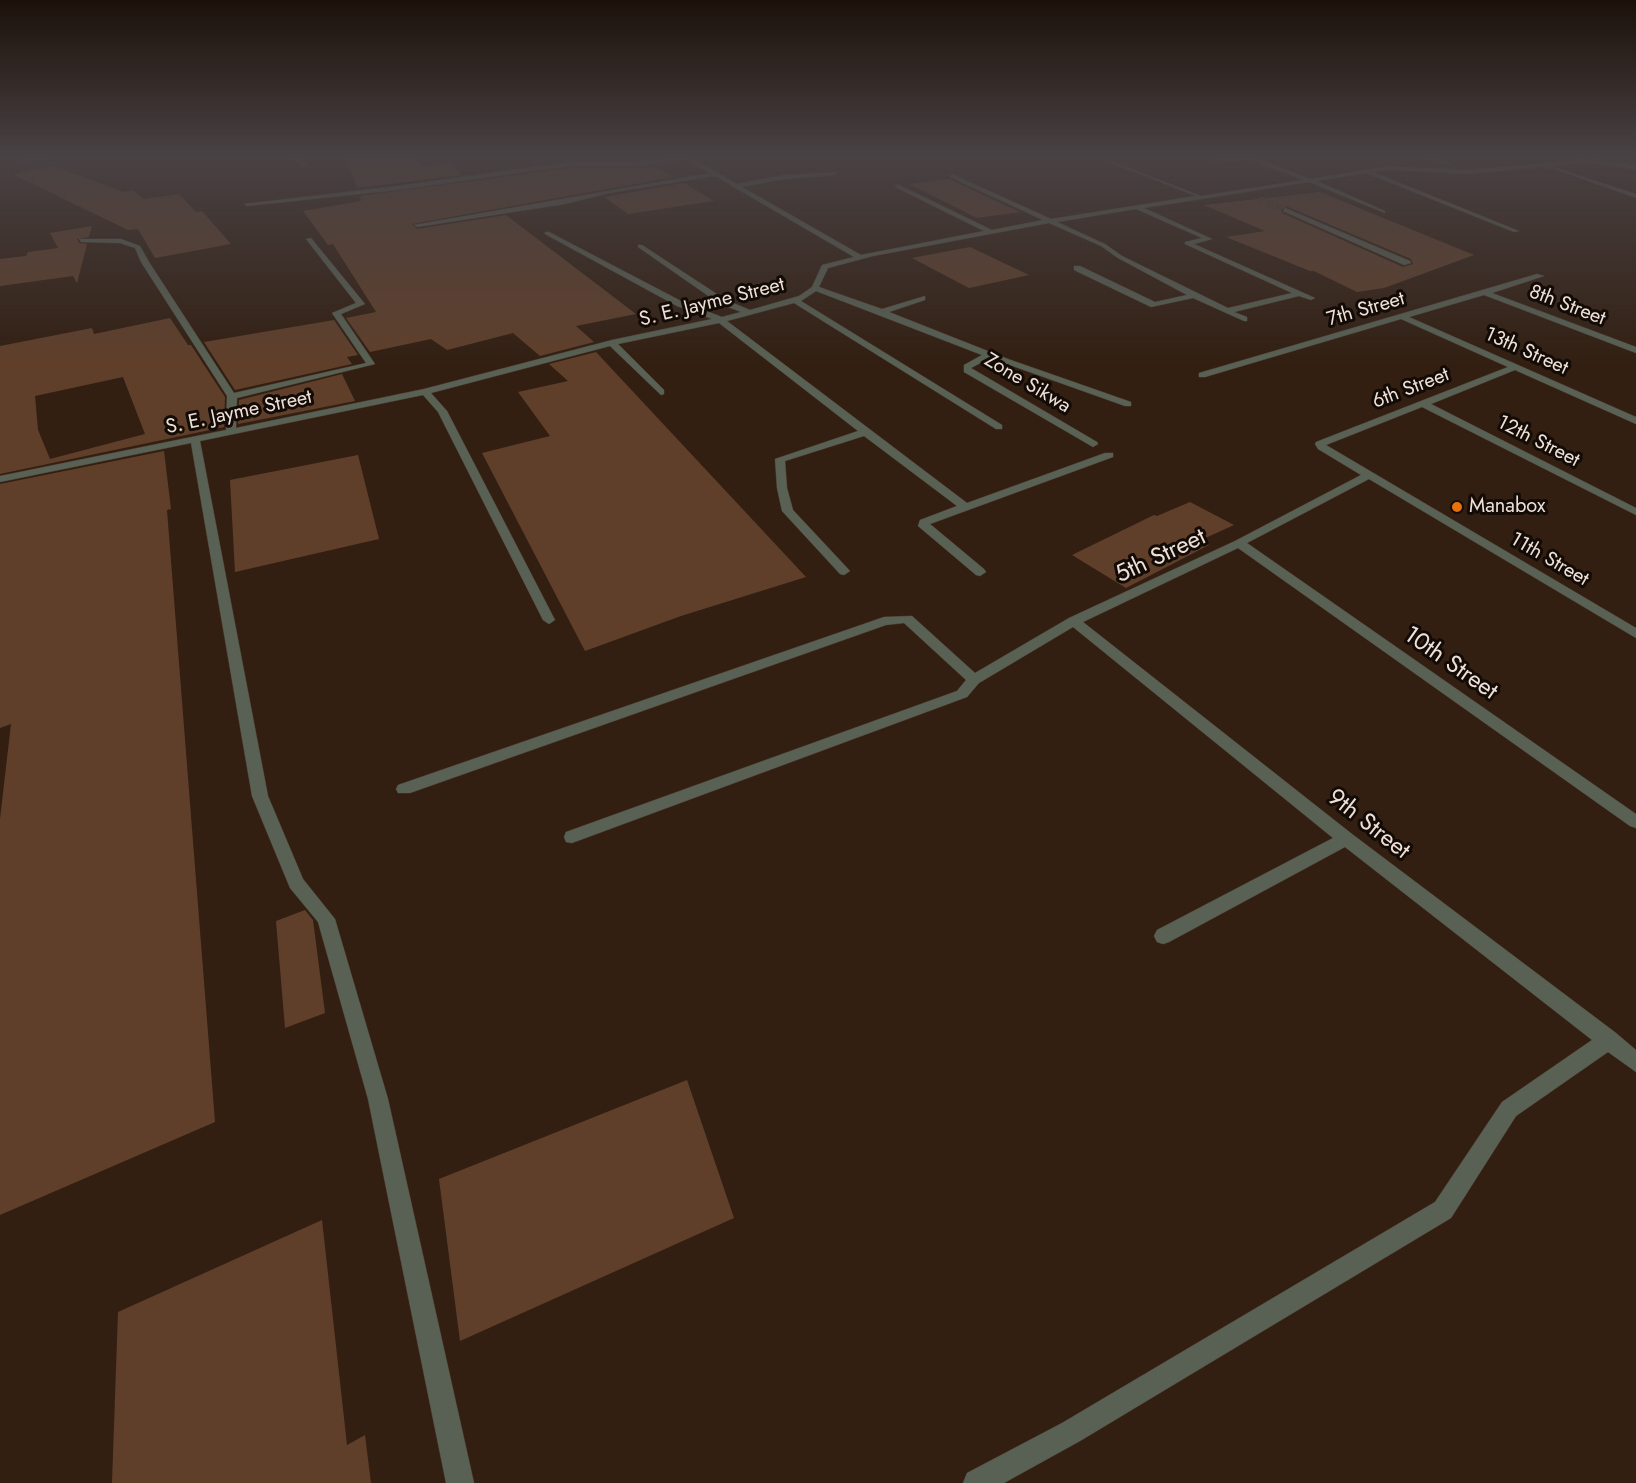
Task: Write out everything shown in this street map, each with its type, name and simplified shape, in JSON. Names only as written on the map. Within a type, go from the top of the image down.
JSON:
[{"type":"street","points":[[803,225],[859,257]]},
{"type":"street","points":[[977,225],[991,232]]},
{"type":"street","name":"S. E. Jayme Street","points":[[0,478],[424,392],[612,343],[721,320],[802,298],[815,288],[825,267],[859,257],[1027,225]]},
{"type":"street","points":[[1058,225],[1103,245],[1120,257],[1194,297],[1244,319]]},
{"type":"street","points":[[1178,225],[1209,239],[1187,243],[1311,298]]},
{"type":"street","points":[[1320,225],[1407,263]]},
{"type":"street","points":[[1502,225],[1516,231]]},
{"type":"street","points":[[548,233],[680,304],[721,320],[826,403],[965,507]]},
{"type":"street","points":[[309,239],[361,304],[336,313],[370,364],[380,370]]},
{"type":"street","points":[[81,240],[121,242],[138,247],[145,262],[232,396],[231,431]]},
{"type":"street","points":[[640,246],[723,302],[748,312]]},
{"type":"street","points":[[1077,268],[1154,305],[1194,297]]},
{"type":"street","name":"7th Street","points":[[1202,375],[1540,276]]},
{"type":"street","points":[[815,288],[989,355],[1128,404]]},
{"type":"street","points":[[1227,311],[1300,293]]},
{"type":"street","name":"8th Street","points":[[1486,293],[1636,350]]},
{"type":"street","points":[[882,312],[922,298]]},
{"type":"street","points":[[795,300],[999,427]]},
{"type":"street","name":"13th Street","points":[[1401,316],[1636,421]]},
{"type":"street","points":[[612,343],[661,392]]},
{"type":"street","name":"Zone Sikwa","points":[[989,355],[967,367],[967,370],[1093,444]]},
{"type":"street","points":[[232,396],[370,364]]},
{"type":"street","name":"6th Street","points":[[1320,444],[1515,367]]},
{"type":"street","points":[[424,392],[442,411],[549,620]]},
{"type":"street","name":"12th Street","points":[[1424,404],[1636,512]]},
{"type":"street","points":[[844,571],[788,511],[782,488],[780,459],[867,432]]},
{"type":"street","points":[[195,439],[260,796],[296,883],[326,920],[333,942],[378,1099],[460,1483]]},
{"type":"street","name":"11th Street","points":[[1320,444],[1325,451],[1636,634]]},
{"type":"street","points":[[980,572],[923,524],[924,522],[1109,455]]},
{"type":"street","name":"5th Street","points":[[572,837],[962,694],[974,680],[1074,621],[1239,543],[1367,476]]},
{"type":"street","name":"10th Street","points":[[1239,543],[1636,822]]},
{"type":"street","points":[[404,789],[884,621],[907,619],[974,680]]},
{"type":"street","name":"9th Street","points":[[1074,621],[1346,839],[1636,1062]]},
{"type":"street","points":[[1163,936],[1346,839]]},
{"type":"street","points":[[977,1483],[1071,1432],[1443,1210],[1509,1108],[1609,1040]]},
{"type":"building","points":[[118,225],[214,225],[231,244],[155,258],[138,229],[128,230]]},
{"type":"building","points":[[313,225],[413,225],[417,229],[441,225],[519,225],[636,314],[576,326],[594,342],[540,356],[513,333],[447,350],[431,339],[370,352],[346,318],[376,312],[333,244],[328,245]]},
{"type":"building","points":[[1251,225],[1309,225],[1403,267],[1413,264],[1411,259],[1331,225],[1401,225],[1474,255],[1384,288],[1357,292],[1314,271],[1226,237],[1265,231]]},
{"type":"building","points":[[92,226],[89,237],[77,239],[79,243],[87,244],[77,283],[73,276],[0,286],[0,259],[26,256],[28,252],[58,248],[50,233]]},
{"type":"building","points":[[970,247],[1029,275],[969,288],[912,258]]},
{"type":"building","points":[[170,318],[188,345],[191,345],[225,397],[224,427],[0,474],[0,346],[92,328],[94,334]],"holes":[[[123,377],[145,434],[50,459],[38,430],[35,396]]]},
{"type":"building","points":[[334,320],[358,355],[347,357],[352,364],[235,390],[204,342]]},
{"type":"building","points":[[596,352],[806,577],[681,616],[585,651],[482,453],[550,436],[518,392],[568,381],[549,364]]},
{"type":"building","points":[[342,374],[355,401],[238,424],[239,400]]},
{"type":"building","points":[[164,451],[171,509],[167,510],[215,1122],[0,1215],[0,819],[11,724],[0,728],[0,484]]},
{"type":"building","points":[[358,455],[379,539],[235,572],[230,480]]},
{"type":"building","points":[[1190,502],[1234,525],[1201,540],[1209,545],[1126,588],[1072,555],[1154,515],[1157,516]]},
{"type":"building","points":[[305,910],[313,920],[325,1013],[285,1028],[276,921]]},
{"type":"building","points":[[687,1080],[734,1218],[460,1341],[439,1179]]},
{"type":"building","points":[[322,1220],[347,1445],[365,1435],[371,1483],[112,1483],[118,1312]]},
{"type":"place","name":"Manabox","points":[[1457,507]]}]
